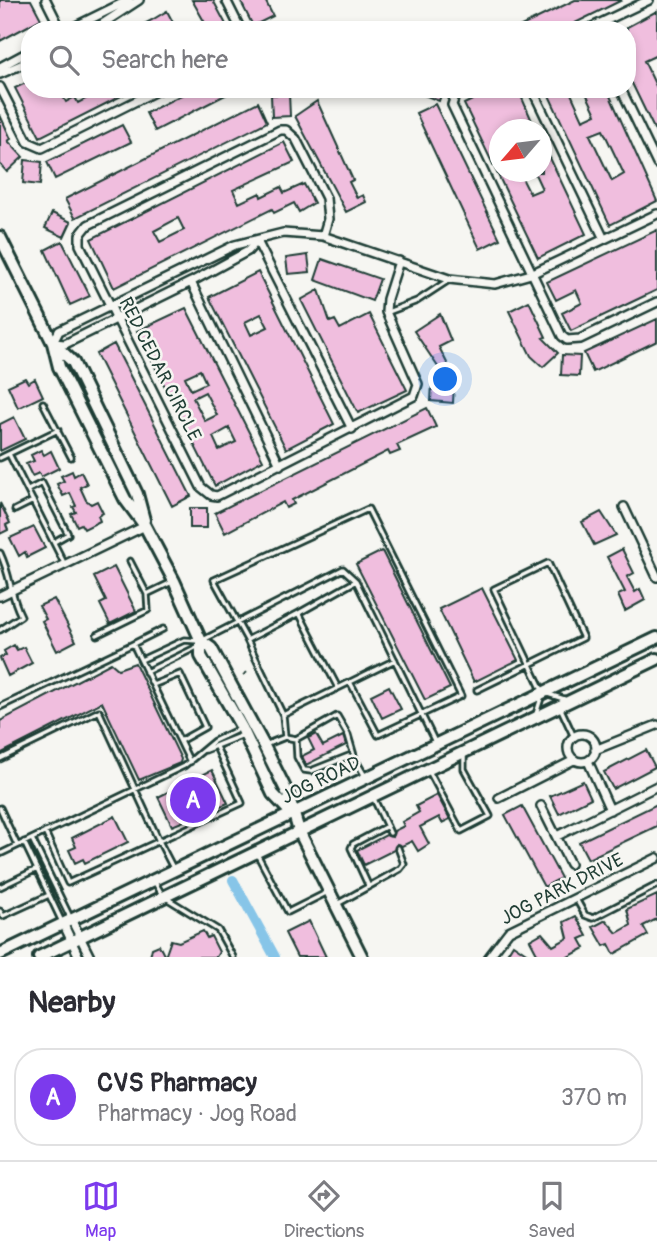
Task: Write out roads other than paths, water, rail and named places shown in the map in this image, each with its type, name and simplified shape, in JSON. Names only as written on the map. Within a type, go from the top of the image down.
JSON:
[{"type":"main road","points":[[0,237],[53,344],[73,362],[137,494],[145,526],[201,641],[201,656],[243,731],[273,794],[292,814]]},
{"type":"main road","name":"JOG ROAD","points":[[0,954],[657,638]]},
{"type":"main road","points":[[201,641],[211,648],[264,746],[288,794],[299,831],[362,957]]},
{"type":"main road","name":"JOG ROAD","points":[[39,957],[657,659]]},
{"type":"street","points":[[46,0],[56,21]]},
{"type":"street","points":[[86,21],[129,0]]},
{"type":"street","points":[[107,21],[139,0]]},
{"type":"street","points":[[226,0],[236,21]]},
{"type":"street","points":[[606,21],[649,0]]},
{"type":"street","points":[[0,67],[21,56]]},
{"type":"street","points":[[0,75],[21,65]]},
{"type":"street","points":[[0,87],[28,142],[42,148],[142,98]]},
{"type":"street","points":[[454,98],[452,105],[562,336],[568,340],[580,339],[657,302]]},
{"type":"street","points":[[536,98],[604,239]]},
{"type":"street","points":[[625,98],[657,164]]},
{"type":"street","name":"RED CEDAR CIRCLE","points":[[323,236],[328,219],[326,198],[296,139],[286,130],[280,130],[83,229],[80,245],[205,492],[217,496],[410,400],[418,391],[418,384],[386,312]]},
{"type":"street","points":[[257,241],[248,251],[191,282],[65,344],[53,344],[60,331],[234,245],[283,233],[323,236],[449,279],[495,284],[531,274],[657,214]]},
{"type":"street","points":[[257,241],[352,429]]},
{"type":"street","points":[[386,312],[387,299],[399,261]]},
{"type":"street","points":[[191,282],[280,465]]},
{"type":"street","points":[[624,507],[657,577]]},
{"type":"street","points":[[0,596],[145,526]]},
{"type":"street","points":[[587,761],[596,750],[657,725]]},
{"type":"street","points":[[574,760],[568,748],[574,737],[583,734],[591,738],[596,750]]},
{"type":"street","points":[[499,798],[574,760],[587,761]]},
{"type":"street","points":[[587,761],[610,810]]},
{"type":"street","points":[[556,836],[657,786]]},
{"type":"street","points":[[541,806],[570,863]]},
{"type":"street","name":"JOG PARK DRIVE","points":[[489,957],[509,932],[657,859]]},
{"type":"street","points":[[67,921],[79,957]]},
{"type":"street","points":[[75,939],[90,957]]},
{"type":"lane","points":[[386,312],[417,301],[449,279]]},
{"type":"lane","points":[[43,403],[71,457]]},
{"type":"lane","points":[[0,458],[58,430]]},
{"type":"lane","points":[[9,454],[65,565]]},
{"type":"lane","points":[[27,490],[43,483],[68,534],[54,542]]},
{"type":"lane","points":[[15,510],[33,501]]},
{"type":"lane","points":[[285,737],[283,715],[214,580],[368,509],[461,695],[377,735],[350,681]]},
{"type":"lane","points":[[0,554],[12,579],[9,592],[21,616],[0,630]]},
{"type":"lane","points":[[97,635],[148,610],[147,594],[130,561]]},
{"type":"lane","points":[[477,690],[530,663],[583,638],[548,563],[494,589],[530,663],[543,693],[531,720]]},
{"type":"lane","points":[[146,672],[195,649],[201,641],[343,569],[356,582],[436,744]]},
{"type":"lane","points":[[147,594],[174,581]]},
{"type":"lane","points":[[247,640],[356,582]]},
{"type":"lane","points":[[299,612],[338,688]]},
{"type":"lane","points":[[0,707],[163,629]]},
{"type":"lane","points":[[141,661],[184,640],[201,641]]},
{"type":"lane","points":[[132,644],[190,762]]},
{"type":"lane","points":[[283,715],[395,660]]},
{"type":"lane","points":[[153,686],[180,674],[205,727],[180,741]]},
{"type":"lane","points":[[543,693],[573,700]]},
{"type":"lane","points":[[560,706],[574,737]]},
{"type":"lane","points":[[0,759],[99,711],[174,870]]},
{"type":"lane","points":[[264,746],[285,737],[296,739],[337,716],[366,778]]},
{"type":"lane","points":[[203,750],[216,747],[243,731]]},
{"type":"lane","points":[[0,853],[190,762],[203,750],[243,731]]},
{"type":"lane","points":[[296,739],[297,757],[304,770],[311,771],[349,756],[355,759]]},
{"type":"lane","points":[[45,832],[68,883],[242,803],[216,747]]},
{"type":"lane","points":[[428,769],[461,831],[490,816],[464,769],[464,752]]},
{"type":"lane","points":[[373,796],[390,833]]},
{"type":"lane","points":[[0,808],[17,845]]},
{"type":"lane","points":[[369,887],[351,848],[353,844],[387,826]]},
{"type":"lane","points":[[32,838],[67,921]]},
{"type":"lane","points":[[24,842],[49,895],[67,921]]},
{"type":"lane","points":[[337,904],[401,869],[404,864],[398,848]]},
{"type":"lane","points":[[256,852],[288,912],[330,891]]},
{"type":"lane","points":[[0,887],[37,869]]},
{"type":"lane","points":[[154,879],[163,896],[218,930],[233,957]]},
{"type":"lane","points":[[576,899],[584,915],[593,918],[657,885]]},
{"type":"lane","points":[[0,911],[3,916],[49,895]]},
{"type":"waterway","points":[[233,880],[275,957]]},
{"type":"place","name":"CVS Pharmacy","points":[[193,800]]}]
